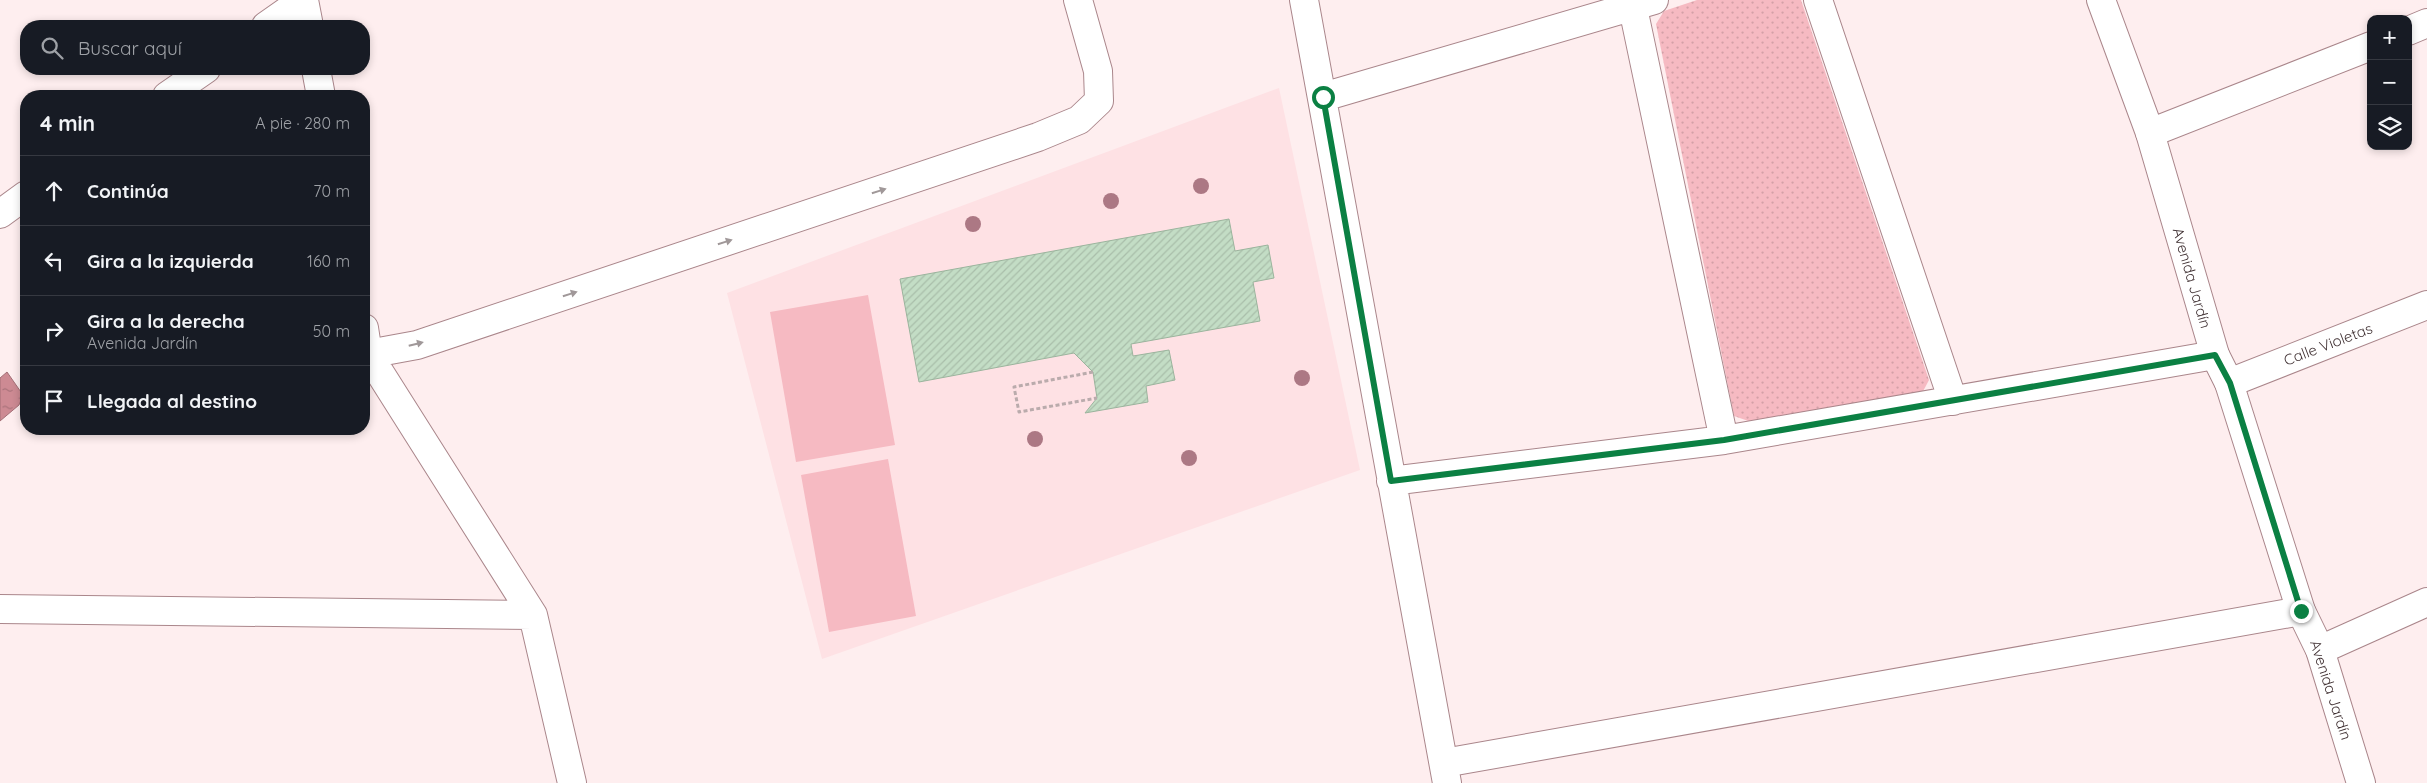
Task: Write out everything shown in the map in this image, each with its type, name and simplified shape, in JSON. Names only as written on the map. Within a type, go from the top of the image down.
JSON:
[{"type":"street","points":[[275,20],[304,0],[308,20]]},
{"type":"street","points":[[370,341],[417,345],[1038,137],[1079,120],[1099,101],[1098,71],[1078,0]]},
{"type":"street","points":[[1304,0],[1445,773],[2301,611]]},
{"type":"street","points":[[1818,0],[1953,401]]},
{"type":"street","name":"Avenida Jardín","points":[[2101,0],[2150,133],[2215,355],[2230,383],[2301,611],[2320,650],[2361,783]]},
{"type":"street","points":[[1323,97],[1643,4],[1724,440]]},
{"type":"street","points":[[2412,29],[2427,23]]},
{"type":"street","points":[[2150,133],[2367,48]]},
{"type":"street","points":[[176,90],[197,75]]},
{"type":"street","points":[[317,75],[320,90]]},
{"type":"street","points":[[0,214],[20,200]]},
{"type":"street","name":"Calle Violetas","points":[[2230,383],[2427,305]]},
{"type":"street","points":[[370,348],[533,615],[572,783]]},
{"type":"street","points":[[1391,481],[1724,440],[2215,355]]},
{"type":"street","points":[[2320,650],[2427,602]]},
{"type":"street","points":[[0,609],[533,615]]},
{"type":"path","points":[[1092,372],[1014,387],[1019,412],[1097,398]]},
{"type":"shaded area","points":[[1697,0],[1801,0],[1929,380],[1920,397],[1754,423],[1734,416],[1656,24],[1664,11]]},
{"type":"shaded area","points":[[1279,88],[1360,470],[822,659],[727,293]]},
{"type":"shaded area","points":[[868,295],[895,445],[796,462],[770,312]]},
{"type":"shaded area","points":[[888,459],[916,616],[829,632],[801,475]]},
{"type":"water","points":[[7,372],[20,391],[20,402],[0,421],[0,378]]},
{"type":"building","points":[[1229,219],[1235,251],[1268,245],[1274,278],[1253,282],[1260,321],[1131,344],[1133,356],[1169,350],[1175,380],[1146,386],[1148,402],[1085,413],[1097,398],[1093,372],[1074,353],[919,382],[900,279]]},
{"type":"route","points":[[1323,97],[1391,481],[1724,440],[2215,355],[2230,383],[2301,611]]}]
